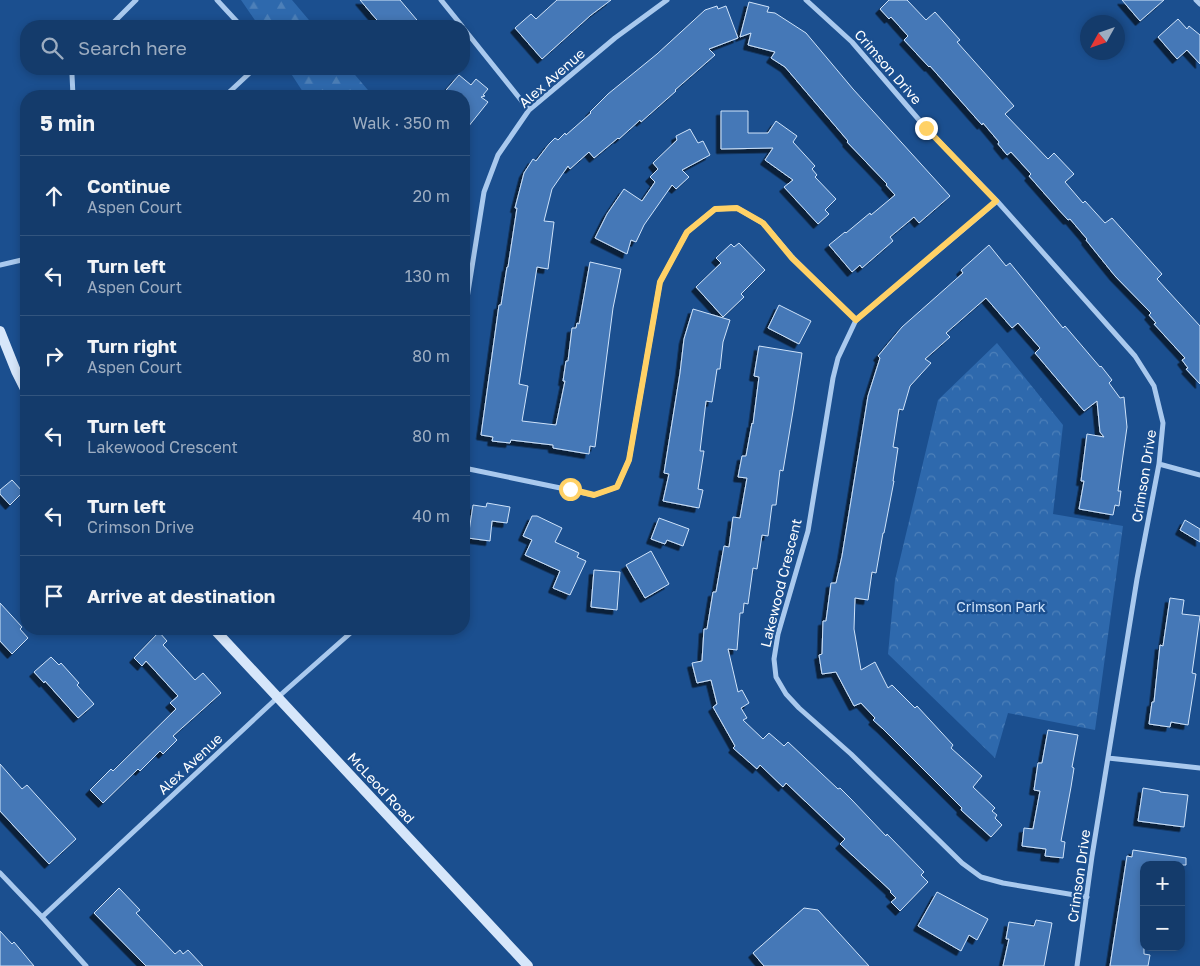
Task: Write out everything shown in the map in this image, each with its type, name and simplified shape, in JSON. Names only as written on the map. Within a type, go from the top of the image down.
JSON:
[{"type":"main road","points":[[0,331],[20,379]]},
{"type":"main road","name":"McLeod Road","points":[[220,635],[528,966]]},
{"type":"street","points":[[116,20],[136,0]]},
{"type":"street","points":[[217,0],[235,20]]},
{"type":"street","points":[[440,0],[456,20]]},
{"type":"street","name":"Alex Avenue","points":[[470,279],[484,192],[498,155],[528,110],[615,38],[667,0]]},
{"type":"street","name":"Crimson Drive","points":[[806,0],[852,42],[926,128],[996,201],[1134,356],[1154,386],[1164,423],[1159,464],[1137,579],[1077,966]]},
{"type":"street","points":[[1196,0],[1200,4]]},
{"type":"street","points":[[470,37],[528,110]]},
{"type":"street","points":[[72,75],[73,90]]},
{"type":"street","points":[[231,90],[248,75]]},
{"type":"street","name":"Lakewood Crescent","points":[[996,201],[856,320],[838,358],[833,378],[808,531],[778,634],[774,659],[776,677],[786,694],[798,708],[851,754],[962,863],[981,877],[1003,883],[1087,897]]},
{"type":"street","points":[[470,469],[594,495],[617,487],[629,460],[660,282],[687,232],[715,209],[737,208],[763,223],[792,258],[856,320]]},
{"type":"street","points":[[0,265],[20,260]]},
{"type":"street","points":[[1159,464],[1200,475]]},
{"type":"street","name":"Alex Avenue","points":[[42,917],[348,635]]},
{"type":"street","points":[[1108,758],[1200,768]]},
{"type":"street","points":[[0,872],[86,966]]},
{"type":"green space","points":[[241,0],[292,0],[309,20],[255,20]]},
{"type":"green space","points":[[292,75],[355,75],[368,90],[302,90]]},
{"type":"green space","name":"Crimson Park","points":[[997,343],[1063,425],[1053,514],[1123,526],[1095,730],[1008,713],[995,758],[888,654],[895,580],[938,400]]},
{"type":"building","points":[[360,0],[400,0],[417,20],[377,20]]},
{"type":"building","points":[[557,0],[611,0],[591,15],[542,59],[515,28],[531,14],[536,19]]},
{"type":"building","points":[[889,0],[907,0],[926,20],[935,12],[960,40],[957,42],[1014,106],[1005,114],[1048,159],[1054,153],[1074,174],[1065,182],[1083,203],[1085,201],[1105,223],[1112,218],[1162,274],[1157,279],[1200,326],[1200,384],[1186,369],[1188,368],[1182,360],[1185,358],[1154,324],[1156,323],[1149,315],[1151,313],[1115,276],[1070,219],[1068,220],[1029,176],[1031,174],[1011,152],[1007,155],[983,123],[982,125],[930,66],[904,40],[908,36],[891,17],[889,19],[880,9]]},
{"type":"building","points":[[1122,0],[1164,0],[1140,21]]},
{"type":"building","points":[[749,2],[769,7],[767,12],[775,13],[806,33],[853,89],[950,196],[919,223],[914,217],[890,237],[893,241],[862,268],[860,265],[852,272],[829,245],[895,195],[847,142],[785,67],[771,58],[775,52],[748,45],[751,33],[740,37]]},
{"type":"building","points":[[717,6],[718,9],[726,6],[738,38],[709,49],[715,55],[676,91],[641,122],[640,120],[594,158],[589,152],[570,169],[568,166],[552,189],[544,221],[554,222],[548,269],[537,267],[519,384],[528,386],[522,421],[556,425],[565,381],[563,381],[566,361],[568,361],[572,328],[576,328],[577,323],[579,324],[590,262],[621,269],[613,308],[595,447],[590,446],[589,454],[553,448],[553,445],[511,440],[510,443],[492,441],[493,437],[481,435],[499,305],[501,305],[508,267],[517,208],[515,208],[524,173],[533,159],[536,161],[555,138],[558,140],[565,133],[566,135],[591,113],[608,94],[657,54],[705,10]]},
{"type":"building","points":[[1178,19],[1187,29],[1189,26],[1200,35],[1200,64],[1187,50],[1177,59],[1158,37]]},
{"type":"building","points":[[459,75],[471,85],[476,79],[488,89],[483,95],[485,96],[481,97],[488,102],[470,124],[470,90],[446,90]]},
{"type":"building","points":[[721,111],[748,111],[748,133],[768,133],[776,121],[797,136],[793,142],[815,166],[812,169],[817,175],[815,177],[836,199],[825,210],[829,214],[818,224],[784,187],[793,180],[765,160],[773,148],[721,149]]},
{"type":"building","points":[[690,129],[698,143],[703,141],[710,155],[682,170],[689,177],[676,189],[672,185],[644,225],[636,242],[631,240],[627,254],[595,238],[607,214],[624,189],[642,201],[655,182],[650,177],[658,169],[653,163],[677,140],[676,136]]},
{"type":"building","points":[[739,243],[765,270],[741,294],[744,297],[723,317],[696,287],[721,263],[716,258],[731,244],[734,247]]},
{"type":"building","points":[[989,245],[1006,266],[1010,263],[1063,328],[1065,326],[1112,380],[1109,383],[1120,398],[1124,397],[1127,427],[1118,491],[1121,491],[1119,506],[1115,505],[1113,515],[1079,509],[1084,481],[1081,481],[1087,434],[1104,437],[1100,432],[1097,401],[1084,411],[1035,353],[1040,348],[1018,323],[1012,328],[986,298],[946,333],[950,337],[925,359],[931,363],[910,386],[903,410],[899,409],[893,447],[898,448],[894,481],[876,573],[872,572],[868,600],[855,598],[854,629],[861,670],[875,662],[888,688],[892,685],[915,708],[917,706],[953,745],[951,748],[982,776],[973,787],[995,808],[992,811],[997,815],[995,818],[1002,825],[991,837],[961,810],[962,808],[873,720],[875,718],[861,703],[854,706],[836,672],[822,674],[819,655],[822,654],[823,621],[826,621],[831,583],[836,583],[842,556],[868,396],[880,358],[878,356],[902,327],[963,273],[961,270]]},
{"type":"building","points":[[779,305],[811,321],[799,344],[768,328]]},
{"type":"building","points":[[693,309],[730,320],[723,342],[720,369],[717,369],[712,402],[706,401],[700,451],[704,451],[698,489],[703,490],[699,508],[663,501],[669,474],[664,473],[684,339]]},
{"type":"building","points":[[759,346],[802,353],[783,471],[780,470],[776,505],[772,505],[768,536],[762,535],[757,569],[753,568],[748,604],[744,603],[743,613],[740,613],[737,650],[728,649],[738,692],[742,690],[749,703],[741,708],[747,718],[743,720],[763,739],[769,733],[784,746],[788,742],[838,789],[840,788],[924,872],[921,875],[928,882],[900,911],[891,902],[896,898],[891,891],[840,844],[845,839],[786,783],[783,787],[760,765],[757,769],[733,748],[735,746],[713,707],[717,704],[711,680],[697,683],[692,663],[702,661],[704,629],[707,629],[713,592],[716,592],[724,546],[729,547],[733,517],[740,518],[747,478],[738,477],[742,456],[746,456],[753,424],[759,377],[754,376]]},
{"type":"building","points":[[12,480],[20,489],[20,495],[10,505],[0,494],[0,490]]},
{"type":"building","points":[[487,503],[510,507],[507,523],[492,521],[490,541],[470,538],[473,505],[486,507]]},
{"type":"building","points":[[532,516],[537,516],[562,528],[555,542],[579,553],[577,557],[586,561],[570,595],[553,588],[560,571],[525,555],[532,540],[523,536]]},
{"type":"building","points":[[659,518],[689,529],[683,546],[667,540],[665,544],[651,539]]},
{"type":"building","points":[[1185,520],[1200,529],[1200,542],[1180,530]]},
{"type":"building","points":[[651,551],[669,584],[645,598],[626,565]]},
{"type":"building","points":[[594,570],[620,572],[617,610],[591,607]]},
{"type":"building","points":[[1170,598],[1184,600],[1182,614],[1200,616],[1192,673],[1196,674],[1188,725],[1171,722],[1170,727],[1149,724],[1152,702],[1154,702],[1160,645],[1163,646]]},
{"type":"building","points":[[0,603],[20,625],[20,635],[25,635],[28,638],[12,654],[0,641]]},
{"type":"building","points":[[156,635],[162,635],[167,641],[163,645],[195,680],[203,673],[221,693],[173,736],[177,740],[163,754],[160,751],[140,771],[138,769],[103,803],[90,790],[111,769],[113,771],[176,709],[170,703],[178,696],[146,661],[142,666],[134,658]]},
{"type":"building","points":[[51,657],[59,665],[61,663],[94,704],[78,718],[45,681],[44,683],[34,672]]},
{"type":"building","points":[[1048,730],[1078,735],[1061,841],[1065,842],[1063,858],[1045,856],[1046,849],[1022,846],[1024,828],[1033,829],[1040,791],[1034,790],[1038,763],[1042,763]]},
{"type":"building","points":[[0,764],[22,789],[27,785],[76,839],[49,864],[0,811]]},
{"type":"building","points":[[1143,788],[1188,795],[1184,827],[1138,821]]},
{"type":"building","points":[[1133,850],[1186,858],[1186,865],[1185,861],[1140,861],[1140,951],[1150,955],[1148,966],[1110,966],[1127,856],[1132,857]]},
{"type":"building","points":[[119,888],[140,910],[136,913],[175,954],[180,950],[183,954],[188,950],[203,966],[146,966],[94,913]]},
{"type":"building","points":[[937,892],[988,919],[977,940],[969,935],[961,951],[918,926]]},
{"type":"building","points":[[804,908],[818,910],[869,966],[764,966],[753,953]]},
{"type":"building","points":[[1036,920],[1052,923],[1044,966],[1003,966],[1009,939],[1006,939],[1009,922],[1034,926]]},
{"type":"building","points":[[0,931],[12,944],[14,942],[34,966],[0,966]]},
{"type":"route","points":[[570,489],[594,495],[617,487],[629,460],[660,282],[687,232],[715,209],[737,208],[763,223],[792,258],[856,320],[996,201],[926,128]]}]
